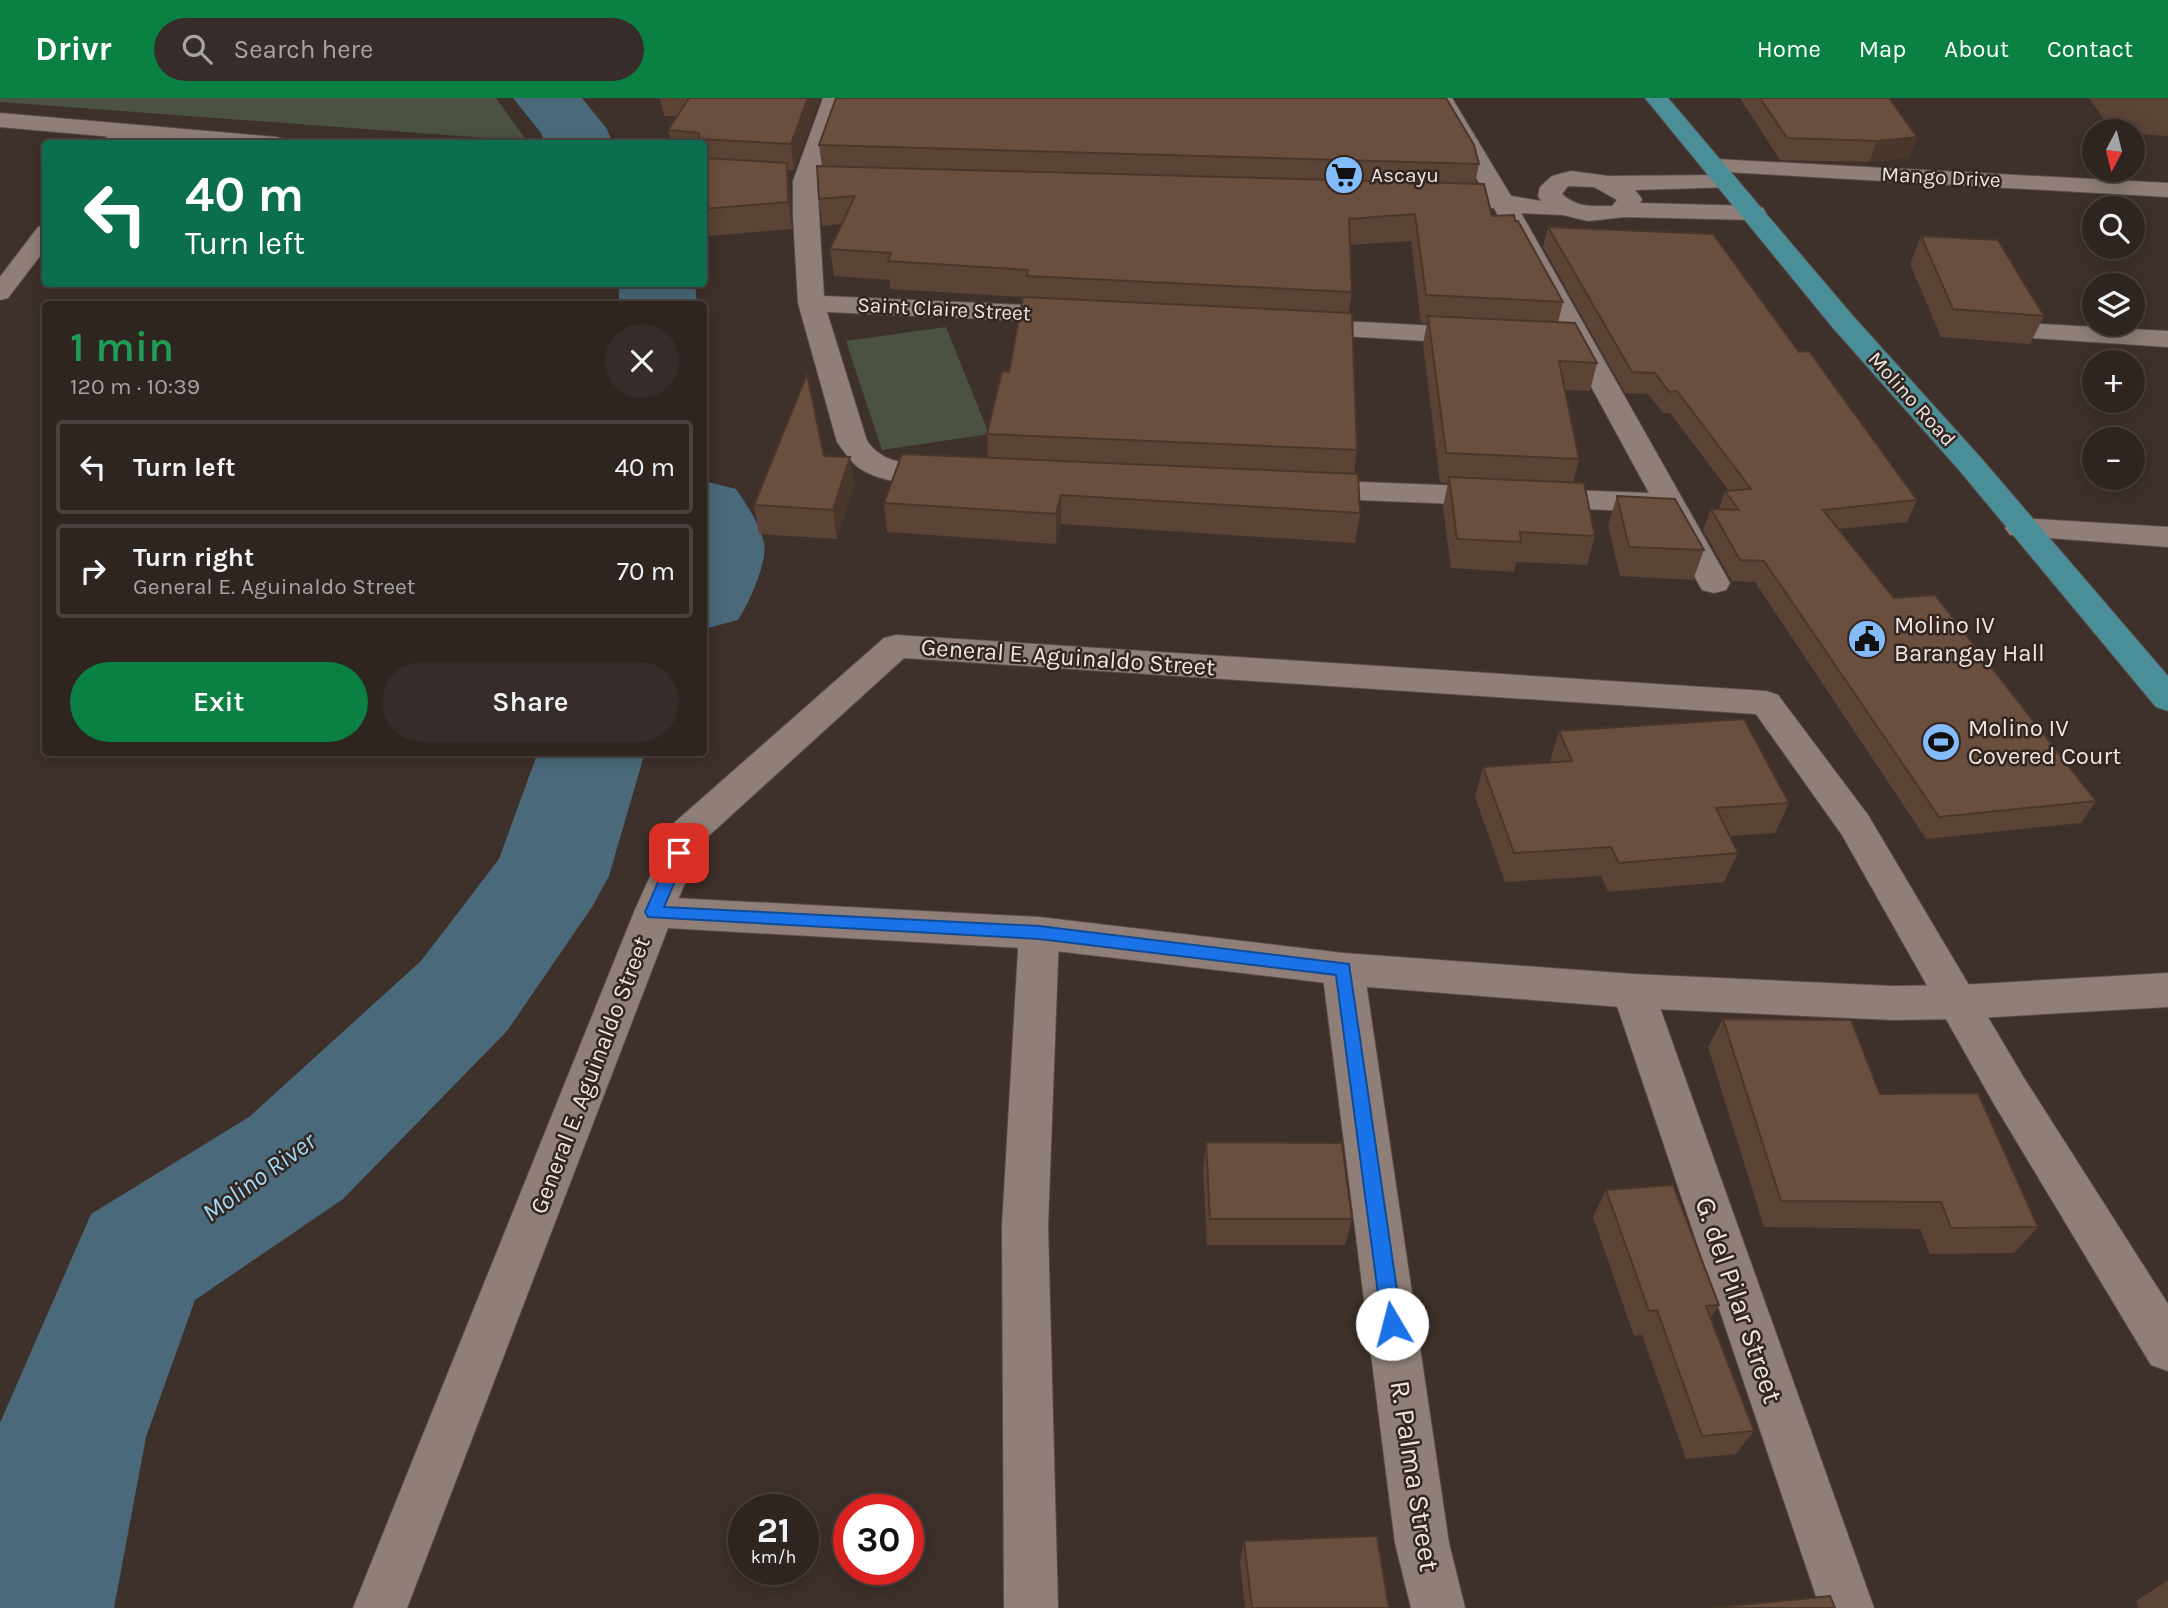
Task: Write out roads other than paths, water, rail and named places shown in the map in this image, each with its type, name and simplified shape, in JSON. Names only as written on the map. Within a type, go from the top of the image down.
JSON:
[{"type":"main road","name":"Molino Road","points":[[1656,98],[1843,322],[1970,464],[2021,528],[2157,674],[2168,699]]},
{"type":"street","points":[[834,98],[792,180],[811,303],[852,442],[859,454],[871,464],[892,471],[973,475]]},
{"type":"street","points":[[1418,105],[1443,102],[1502,201],[1565,340],[1669,504],[1714,583]]},
{"type":"street","points":[[0,120],[117,137],[185,140]]},
{"type":"street","name":"Mango Drive","points":[[1556,199],[1553,185],[1571,178],[1609,183],[1721,174],[2168,190]]},
{"type":"street","points":[[792,180],[833,181]]},
{"type":"street","points":[[1609,183],[1619,187],[1630,199],[1623,210]]},
{"type":"street","points":[[1419,198],[1502,201],[1531,208],[1556,199],[1602,215],[1623,210],[1754,213]]},
{"type":"street","name":"Saint Claire Street","points":[[811,303],[1090,316]]},
{"type":"street","points":[[1272,325],[1496,337]]},
{"type":"street","points":[[2041,332],[2168,339]]},
{"type":"street","points":[[1279,488],[1669,504]]},
{"type":"street","points":[[2021,528],[2168,537]]},
{"type":"street","name":"General E. Aguinaldo Street","points":[[380,1608],[687,833],[896,646],[1766,703],[1855,825],[1960,1002]]},
{"type":"street","points":[[654,912],[1039,933],[1343,969],[1633,991],[1893,1003],[1960,1002],[2168,990]]},
{"type":"street","points":[[1031,1608],[1025,1226],[1039,933]]},
{"type":"street","name":"R. Palma Street","points":[[1343,969],[1422,1543],[1438,1608]]},
{"type":"street","name":"G. del Pilar Street","points":[[1633,991],[1847,1608]]},
{"type":"street","points":[[1960,1002],[2009,1091],[2168,1348]]},
{"type":"lane","points":[[0,293],[42,237]]},
{"type":"waterway","name":"Molino River","points":[[546,98],[573,129],[577,140]]},
{"type":"waterway","name":"Molino River","points":[[657,287],[658,301]]},
{"type":"waterway","name":"Molino River","points":[[707,516],[718,545],[707,587]]},
{"type":"waterway","name":"Molino River","points":[[33,1608],[70,1437],[140,1259],[296,1158],[464,996],[551,876],[591,756]]},
{"type":"place","name":"Ascayu","points":[[1344,175]]},
{"type":"place","name":"Molino IV Barangay Hall","points":[[1867,639]]},
{"type":"place","name":"Molino IV Covered Court","points":[[1941,742]]}]
